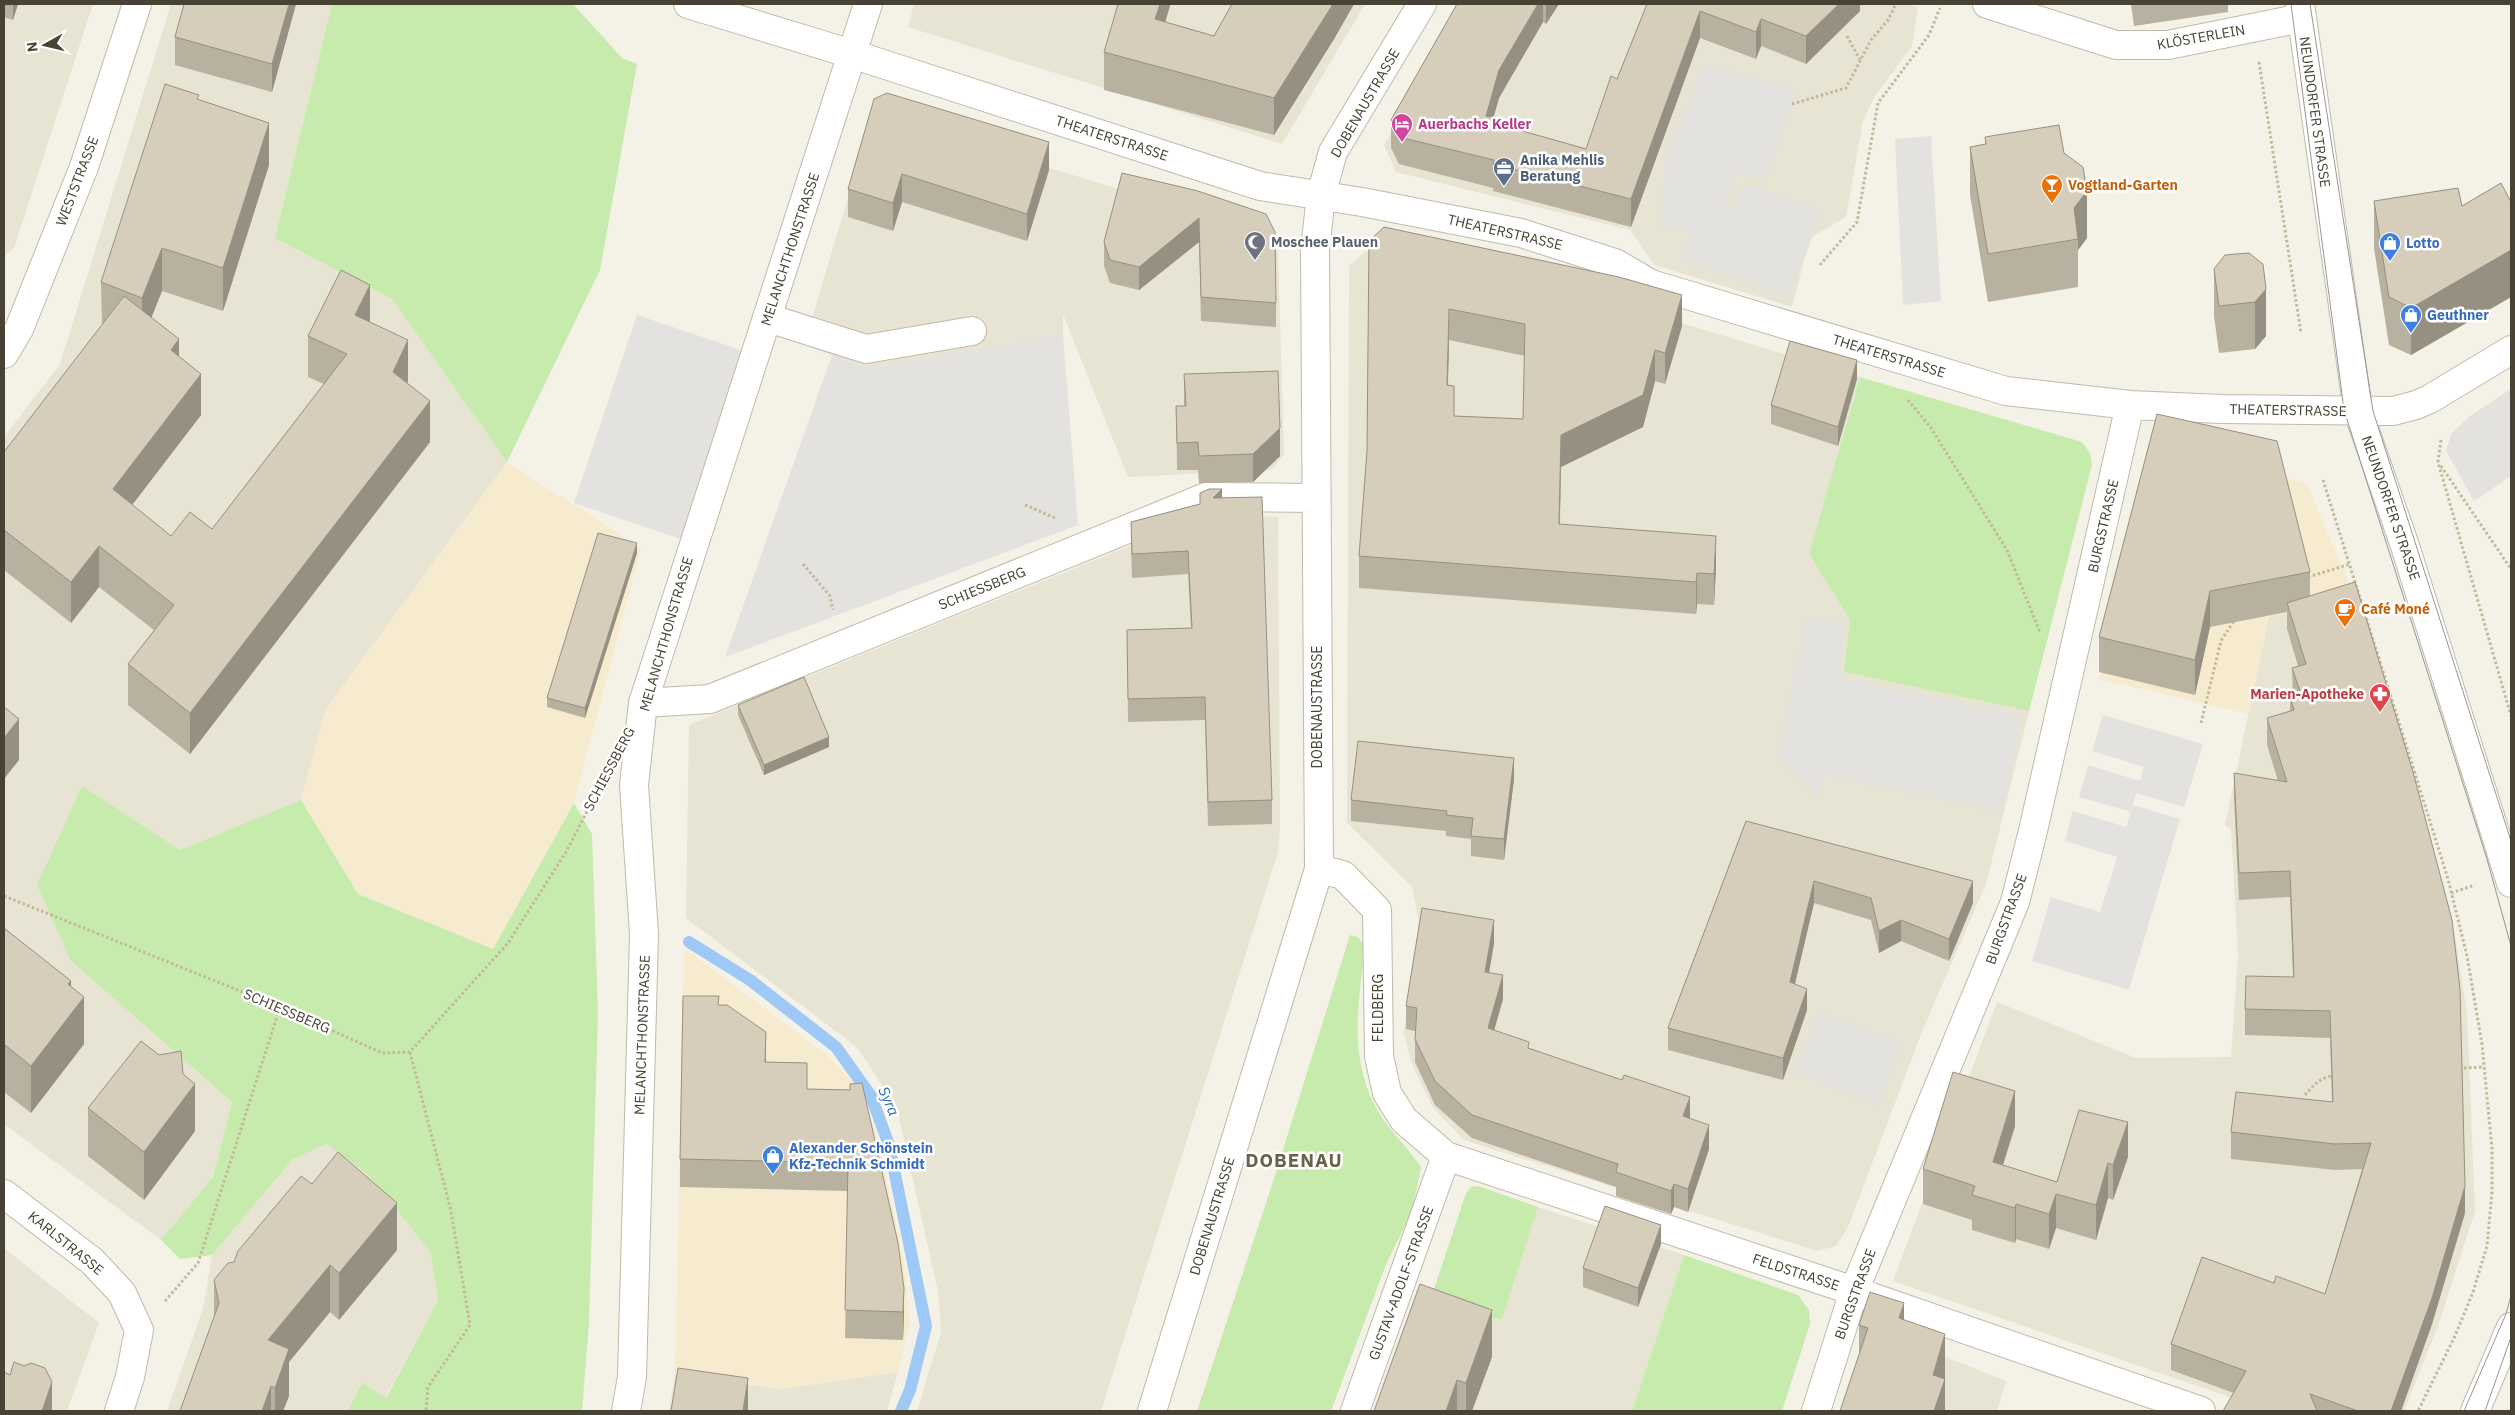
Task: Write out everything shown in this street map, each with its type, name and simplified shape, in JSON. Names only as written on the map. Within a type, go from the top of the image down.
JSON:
[{"type":"street","name":"WESTSTRASSE","points":[[4,354],[11,324],[84,167],[137,4]]},
{"type":"street","name":"THEATERSTRASSE","points":[[688,4],[852,54],[1260,186],[1321,195],[1521,233],[1615,263],[1651,284],[2006,391],[2130,405],[2393,411],[2416,405],[2511,350]]},
{"type":"street","name":"MELANCHTHONSTRASSE","points":[[626,1411],[632,1377],[644,934],[634,785],[643,703],[693,542],[768,318],[868,4]]},
{"type":"street","name":"DOBENAUSTRASSE","points":[[1152,1411],[1319,869],[1315,498],[1315,251],[1321,195],[1333,152],[1422,4]]},
{"type":"street","name":"KLÖSTERLEIN","points":[[1986,4],[2116,45],[2168,45],[2301,11]]},
{"type":"street","name":"NEUNDORFER STRASSE","points":[[2301,11],[2358,411],[2405,546],[2511,883]]},
{"type":"street","points":[[768,318],[866,349],[972,331]]},
{"type":"street","name":"BURGSTRASSE","points":[[1816,1411],[1854,1291],[2015,902],[2130,405]]},
{"type":"street","name":"SCHIESSBERG","points":[[643,703],[710,698],[1206,497],[1315,498]]},
{"type":"street","name":"FELDBERG","points":[[1319,869],[1343,875],[1377,910],[1379,1056],[1387,1093],[1404,1120],[1446,1156]]},
{"type":"street","name":"FELDSTRASSE","points":[[1446,1156],[1854,1291],[2201,1411]]},
{"type":"street","name":"GUSTAV-ADOLF-STRASSE","points":[[1355,1411],[1446,1156]]},
{"type":"street","name":"KARLSTRASSE","points":[[4,1194],[92,1261],[122,1293],[139,1330]]},
{"type":"street","points":[[2475,1411],[2511,1327]]},
{"type":"street","points":[[119,1411],[130,1377],[139,1330]]},
{"type":"path","points":[[1792,104],[1846,88],[1871,40],[1888,20],[1896,4]]},
{"type":"path","points":[[1820,265],[1857,222],[1878,104],[1929,35],[1940,8]]},
{"type":"path","points":[[1847,36],[1861,60]]},
{"type":"path","points":[[2258,57],[2301,333]]},
{"type":"path","points":[[1907,393],[1907,398],[1931,428],[2007,550],[2039,630],[2047,634]]},
{"type":"path","points":[[2441,440],[2438,462],[2511,716]]},
{"type":"path","points":[[2438,462],[2511,569]]},
{"type":"path","points":[[2323,480],[2448,879],[2472,981],[2484,1067],[2492,1149],[2492,1192],[2487,1246],[2473,1292],[2455,1336],[2418,1411]]},
{"type":"path","points":[[803,564],[830,596],[843,644]]},
{"type":"path","points":[[2304,578],[2350,564]]},
{"type":"path","points":[[2201,723],[2221,641],[2240,611]]},
{"type":"path","name":"SCHIESSBERG","points":[[4,896],[280,1007],[382,1053],[410,1052],[508,943],[566,852],[598,790]]},
{"type":"path","points":[[139,1330],[198,1264],[280,1007]]},
{"type":"path","points":[[410,1052],[451,1211],[470,1325],[428,1387],[426,1411]]},
{"type":"path","points":[[2464,1068],[2484,1067]]},
{"type":"path","points":[[2305,1095],[2315,1084],[2327,1076],[2337,1076]]},
{"type":"shaded area","points":[[4,4],[93,4],[14,248],[4,257]]},
{"type":"shaded area","points":[[171,4],[332,4],[275,238],[392,299],[507,462],[326,709],[301,800],[180,850],[82,787],[71,961],[232,1102],[213,1177],[161,1240],[4,1124],[4,437],[60,364]]},
{"type":"shaded area","points":[[914,4],[1365,4],[1282,144],[908,27]]},
{"type":"shaded area","points":[[1469,4],[1908,4],[1918,8],[1912,46],[1875,96],[1863,121],[1846,217],[1810,238],[1792,307],[1654,265],[1630,230],[1396,172],[1384,145]]},
{"type":"shaded area","points":[[1704,64],[1797,90],[1765,180],[1736,173],[1725,205],[1735,208],[1744,183],[1822,210],[1790,297],[1680,260],[1692,231],[1661,229],[1665,163]]},
{"type":"shaded area","points":[[884,117],[1268,235],[1278,253],[1284,455],[1271,470],[1128,477],[1063,314],[1063,334],[868,368],[804,345],[870,124]]},
{"type":"shaded area","points":[[1931,136],[1941,301],[1903,305],[1895,139]]},
{"type":"shaded area","points":[[1366,251],[1612,302],[1860,377],[1809,554],[1850,620],[1844,672],[2029,711],[1986,884],[1923,1029],[1848,1227],[1836,1246],[1817,1251],[1464,1140],[1433,1108],[1411,1062],[1404,1032],[1420,927],[1412,887],[1347,823],[1349,266]]},
{"type":"shaded area","points":[[637,315],[756,355],[693,543],[574,503]]},
{"type":"shaded area","points":[[1063,334],[1078,525],[725,657],[832,355],[868,368]]},
{"type":"shaded area","points":[[2511,389],[2511,476],[2474,501],[2446,451],[2451,434],[2470,416]]},
{"type":"shaded area","points":[[2159,447],[2307,484],[2354,595],[2269,617],[2249,714],[2099,679]]},
{"type":"shaded area","points":[[507,462],[641,548],[574,803],[493,949],[358,894],[301,800],[326,709]]},
{"type":"shaded area","points":[[1206,515],[1278,517],[1280,825],[1278,852],[1101,1411],[917,1411],[941,1332],[938,1291],[897,1109],[858,1048],[686,918],[689,725]]},
{"type":"shaded area","points":[[2312,606],[2439,879],[2455,936],[2467,1012],[2475,1211],[2438,1326],[2404,1411],[2270,1411],[1893,1281],[1997,1002],[2136,1058],[2231,1057],[2238,955],[2231,829],[2225,825],[2269,617]]},
{"type":"shaded area","points":[[1806,616],[1843,624],[1841,678],[2022,716],[2002,812],[1823,775],[1818,798],[1777,757]]},
{"type":"shaded area","points":[[2103,715],[2203,744],[2184,807],[2136,793],[2133,805],[2180,819],[2129,990],[2032,961],[2051,897],[2100,912],[2117,857],[2065,841],[2073,811],[2126,827],[2131,812],[2079,797],[2088,765],[2140,781],[2144,767],[2092,751]]},
{"type":"shaded area","points":[[684,953],[692,954],[827,1055],[852,1081],[875,1127],[904,1262],[910,1323],[898,1372],[780,1389],[675,1374]]},
{"type":"shaded area","points":[[1820,1011],[1903,1045],[1878,1106],[1795,1072]]},
{"type":"shaded area","points":[[327,1144],[371,1177],[432,1253],[438,1300],[385,1398],[362,1384],[348,1411],[167,1411],[203,1309],[212,1255],[293,1159]]},
{"type":"shaded area","points":[[1538,1207],[1684,1255],[1632,1411],[1392,1411],[1431,1298],[1502,1320]]},
{"type":"shaded area","points":[[4,1248],[99,1323],[67,1411],[4,1411]]},
{"type":"shaded area","points":[[1913,1344],[2006,1381],[1997,1411],[1844,1411]]},
{"type":"shaded area","points":[[898,1372],[887,1411],[669,1411],[675,1374],[780,1389]]},
{"type":"green space","points":[[332,4],[573,4],[622,58],[637,64],[600,270],[507,462],[392,299],[275,238]]},
{"type":"green space","points":[[1860,377],[2082,442],[2090,453],[2092,465],[2029,711],[1844,672],[1850,620],[1809,554]]},
{"type":"green space","points":[[82,786],[180,850],[301,800],[358,894],[493,949],[574,803],[592,834],[598,1013],[589,1323],[582,1411],[348,1411],[362,1383],[386,1398],[438,1300],[431,1253],[371,1177],[327,1144],[293,1159],[212,1255],[180,1259],[161,1240],[213,1177],[232,1102],[71,961],[37,885]]},
{"type":"green space","points":[[1350,935],[1358,937],[1365,946],[1360,986],[1358,1045],[1366,1083],[1373,1102],[1383,1120],[1421,1167],[1412,1212],[1387,1262],[1331,1411],[1197,1411],[1271,1188]]},
{"type":"green space","points":[[1478,1186],[1538,1207],[1502,1320],[1431,1298],[1466,1193],[1471,1187]]},
{"type":"green space","points":[[1684,1255],[1798,1295],[1809,1310],[1810,1324],[1782,1411],[1632,1411]]},
{"type":"building","points":[[184,4],[289,4],[272,64],[175,37]]},
{"type":"building","points":[[1118,4],[1160,4],[1155,19],[1214,36],[1232,4],[1333,4],[1274,98],[1104,52]]},
{"type":"building","points":[[1457,4],[1538,4],[1499,70],[1486,116],[1521,124],[1519,130],[1586,149],[1611,76],[1617,79],[1647,4],[1839,4],[1806,36],[1761,19],[1756,32],[1700,11],[1631,199],[1493,164],[1494,160],[1399,137],[1391,120]]},
{"type":"building","points":[[165,84],[199,95],[197,99],[269,123],[223,268],[162,248],[142,298],[101,282]]},
{"type":"building","points":[[887,93],[1049,142],[1027,214],[902,174],[893,203],[848,189],[874,99]]},
{"type":"building","points":[[2059,125],[2064,153],[2083,167],[2087,191],[2074,208],[2078,239],[1988,254],[1970,147],[1986,144],[1985,137]]},
{"type":"building","points":[[1122,173],[1198,191],[1266,214],[1275,232],[1276,303],[1201,297],[1199,218],[1139,267],[1110,260],[1104,242]]},
{"type":"building","points":[[2501,183],[2511,202],[2511,250],[2411,308],[2389,297],[2374,201],[2458,188],[2462,206]]},
{"type":"building","points":[[1384,227],[1619,277],[1682,295],[1665,353],[1655,350],[1643,395],[1561,435],[1559,524],[1716,536],[1714,574],[1697,573],[1696,582],[1359,556],[1367,451],[1369,241]],"holes":[[[1449,309],[1525,324],[1523,419],[1454,416],[1454,386],[1447,385]]]},
{"type":"building","points":[[2249,253],[2263,264],[2266,289],[2255,302],[2219,306],[2214,269],[2225,255]]},
{"type":"building","points":[[341,270],[370,285],[355,315],[408,340],[393,372],[430,401],[190,713],[128,664],[174,605],[99,546],[71,582],[4,530],[4,452],[124,296],[179,339],[171,350],[201,374],[113,489],[171,536],[190,512],[212,529],[347,354],[308,336]]},
{"type":"building","points":[[1790,341],[1857,360],[1838,427],[1771,405]]},
{"type":"building","points":[[1278,371],[1280,428],[1253,454],[1199,456],[1198,442],[1177,443],[1176,406],[1186,406],[1184,374]]},
{"type":"building","points":[[2157,414],[2277,441],[2310,572],[2210,591],[2195,660],[2099,637]]},
{"type":"building","points":[[1209,489],[1222,489],[1213,498],[1262,497],[1272,800],[1208,802],[1205,697],[1128,699],[1127,630],[1192,628],[1188,551],[1132,554],[1131,522],[1200,504],[1200,493]]},
{"type":"building","points":[[598,533],[637,543],[585,708],[547,698]]},
{"type":"building","points":[[2355,582],[2413,772],[2452,920],[2460,989],[2465,1186],[2432,1298],[2391,1411],[2358,1411],[2310,1394],[2317,1411],[2223,1411],[2246,1371],[2171,1344],[2202,1257],[2274,1283],[2276,1276],[2325,1294],[2371,1143],[2335,1144],[2231,1132],[2236,1092],[2333,1102],[2330,1011],[2245,1009],[2246,976],[2294,977],[2290,871],[2239,873],[2234,773],[2287,782],[2267,718],[2294,710],[2290,697],[2301,694],[2292,668],[2306,664],[2287,603]]},
{"type":"building","points":[[804,677],[829,737],[764,765],[738,705]]},
{"type":"building","points":[[4,707],[19,719],[4,738]]},
{"type":"building","points":[[1358,741],[1514,758],[1504,839],[1471,836],[1473,818],[1446,815],[1447,811],[1351,800]]},
{"type":"building","points":[[1746,821],[1973,881],[1949,939],[1901,920],[1879,931],[1871,898],[1814,881],[1790,982],[1807,989],[1783,1058],[1668,1028]]},
{"type":"building","points":[[1422,908],[1494,920],[1485,972],[1503,975],[1488,1028],[1529,1042],[1528,1048],[1622,1080],[1624,1075],[1690,1097],[1683,1116],[1709,1125],[1688,1189],[1674,1184],[1671,1191],[1616,1172],[1618,1164],[1472,1115],[1435,1081],[1415,1039],[1417,1008],[1406,1006]]},
{"type":"building","points":[[4,928],[71,981],[68,984],[84,997],[31,1066],[4,1044]]},
{"type":"building","points":[[683,996],[719,996],[718,1005],[727,1005],[766,1032],[765,1062],[807,1063],[807,1089],[850,1090],[850,1084],[862,1083],[898,1243],[904,1288],[903,1312],[845,1310],[848,1163],[680,1159]]},
{"type":"building","points":[[141,1041],[159,1055],[181,1051],[183,1074],[195,1084],[144,1152],[88,1108]]},
{"type":"building","points":[[1953,1072],[2015,1091],[1993,1162],[2057,1182],[2079,1110],[2128,1122],[2113,1165],[2108,1163],[2096,1205],[2056,1194],[2049,1214],[2016,1204],[2015,1208],[1972,1195],[1975,1186],[1923,1169]]},
{"type":"building","points":[[338,1152],[397,1203],[339,1273],[330,1265],[268,1340],[289,1349],[275,1388],[271,1386],[262,1411],[180,1411],[219,1303],[214,1280],[228,1263],[234,1262],[238,1251],[301,1176],[312,1184]]},
{"type":"building","points":[[1605,1206],[1661,1225],[1638,1288],[1583,1268]]},
{"type":"building","points":[[1420,1284],[1492,1310],[1466,1383],[1457,1380],[1446,1411],[1374,1411]]},
{"type":"building","points":[[1870,1292],[1904,1303],[1899,1318],[1945,1334],[1933,1375],[1945,1379],[1934,1411],[1840,1411],[1868,1328],[1859,1325]]},
{"type":"building","points":[[14,1362],[24,1366],[31,1363],[45,1368],[52,1382],[42,1411],[4,1411],[4,1372],[10,1375]]},
{"type":"building","points":[[678,1368],[748,1378],[743,1411],[671,1411]]},
{"type":"waterway","name":"Syra","points":[[689,942],[750,980],[836,1047],[871,1096],[889,1145],[926,1326],[910,1390],[901,1411]]},
{"type":"tram line","points":[[2291,4],[2344,410],[2487,859],[2511,946]]},
{"type":"tram line","points":[[2310,4],[2373,411],[2511,841]]},
{"type":"tram line","points":[[2464,1411],[2506,1314],[2511,1296]]},
{"type":"tram line","points":[[2485,1411],[2511,1337]]},
{"type":"place","name":"Auerbachs Keller","points":[[1402,143]]},
{"type":"place","name":"Anika Mehlis Beratung","points":[[1504,187]]},
{"type":"place","name":"Vogtland-Garten","points":[[2052,204]]},
{"type":"place","name":"Moschee Plauen","points":[[1255,261]]},
{"type":"place","name":"Lotto","points":[[2390,262]]},
{"type":"place","name":"Geuthner","points":[[2411,334]]},
{"type":"place","name":"Café Moné","points":[[2345,628]]},
{"type":"place","name":"Marien-Apotheke","points":[[2380,713]]},
{"type":"place","name":"Alexander Schönstein Kfz-Technik Schmidt","points":[[773,1175]]},
{"type":"district","name":"DOBENAU","points":[[1294,1160]]}]
